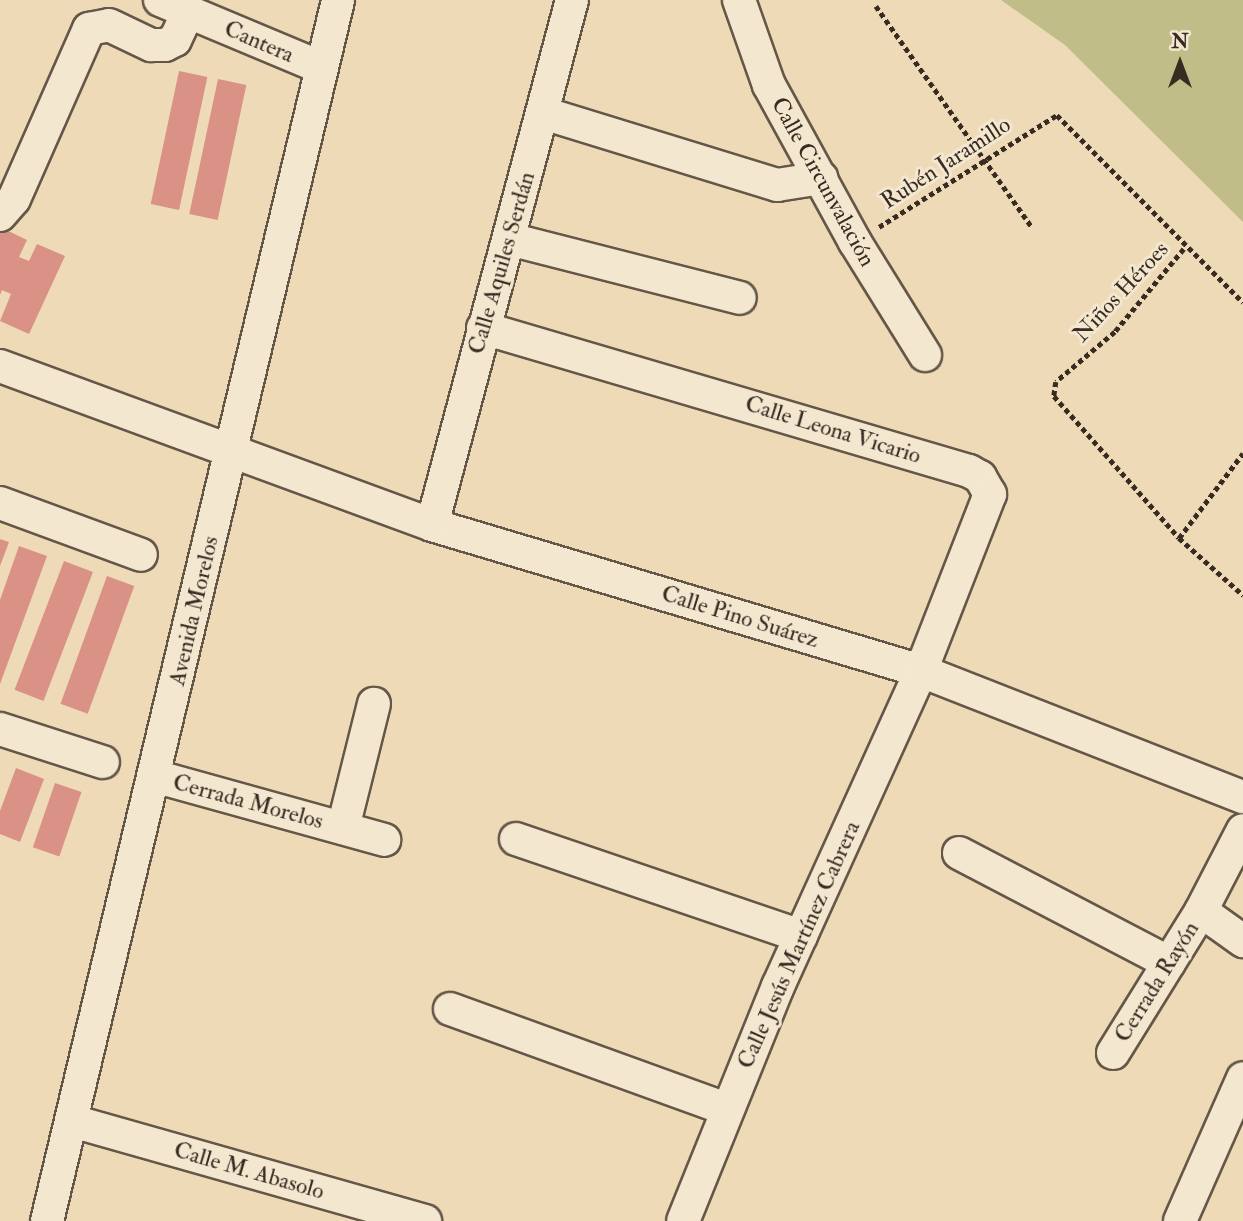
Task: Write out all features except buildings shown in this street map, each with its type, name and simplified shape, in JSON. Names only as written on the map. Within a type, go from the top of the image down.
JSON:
[{"type":"street","name":"Avenida Morelos","points":[[47,1221],[338,0]]},
{"type":"street","name":"Calle Aquiles Serdán","points":[[432,526],[572,0]]},
{"type":"street","name":"Calle Circunvalación","points":[[739,0],[769,85],[855,242],[925,355]]},
{"type":"street","name":"Cantera","points":[[174,6],[320,67]]},
{"type":"street","points":[[0,215],[14,199],[89,29],[109,25],[151,45],[165,45],[175,40],[174,6]]},
{"type":"street","points":[[543,113],[777,186],[821,178]]},
{"type":"street","points":[[509,239],[740,298]]},
{"type":"street","name":"Calle Leona Vicario","points":[[483,328],[980,477],[990,494],[988,503],[920,671]]},
{"type":"street","name":"Calle Pino Suárez","points":[[0,366],[432,526],[920,671],[1243,797]]},
{"type":"street","points":[[0,503],[141,555]]},
{"type":"street","name":"Calle Jesús Martínez Cabrera","points":[[683,1221],[726,1109],[920,671]]},
{"type":"street","name":"Cerrada Morelos","points":[[342,828],[374,704]]},
{"type":"street","points":[[0,729],[103,762]]},
{"type":"street","name":"Cerrada Morelos","points":[[154,776],[384,839]]},
{"type":"street","name":"Cerrada Rayón","points":[[1113,1053],[1201,911],[1243,830]]},
{"type":"street","points":[[516,839],[801,936]]},
{"type":"street","points":[[959,853],[1169,963]]},
{"type":"street","points":[[1201,911],[1243,942]]},
{"type":"street","points":[[450,1009],[726,1109]]},
{"type":"street","points":[[1180,1221],[1243,1078]]},
{"type":"street","name":"Calle M. Abasolo","points":[[72,1121],[425,1221]]},
{"type":"street","points":[[1213,1150],[1243,1132]]},
{"type":"path","points":[[876,6],[982,160],[1032,227]]},
{"type":"path","name":"Rubén Jaramillo","points":[[855,242],[1057,115],[1184,249]]},
{"type":"path","points":[[1184,249],[1243,302]]},
{"type":"path","name":"Niños Héroes","points":[[1179,538],[1053,388],[1115,332],[1184,249]]},
{"type":"path","points":[[1243,453],[1179,538],[1243,595]]},
{"type":"shaded area","points":[[1001,0],[1243,0],[1243,222],[1065,45]]}]
